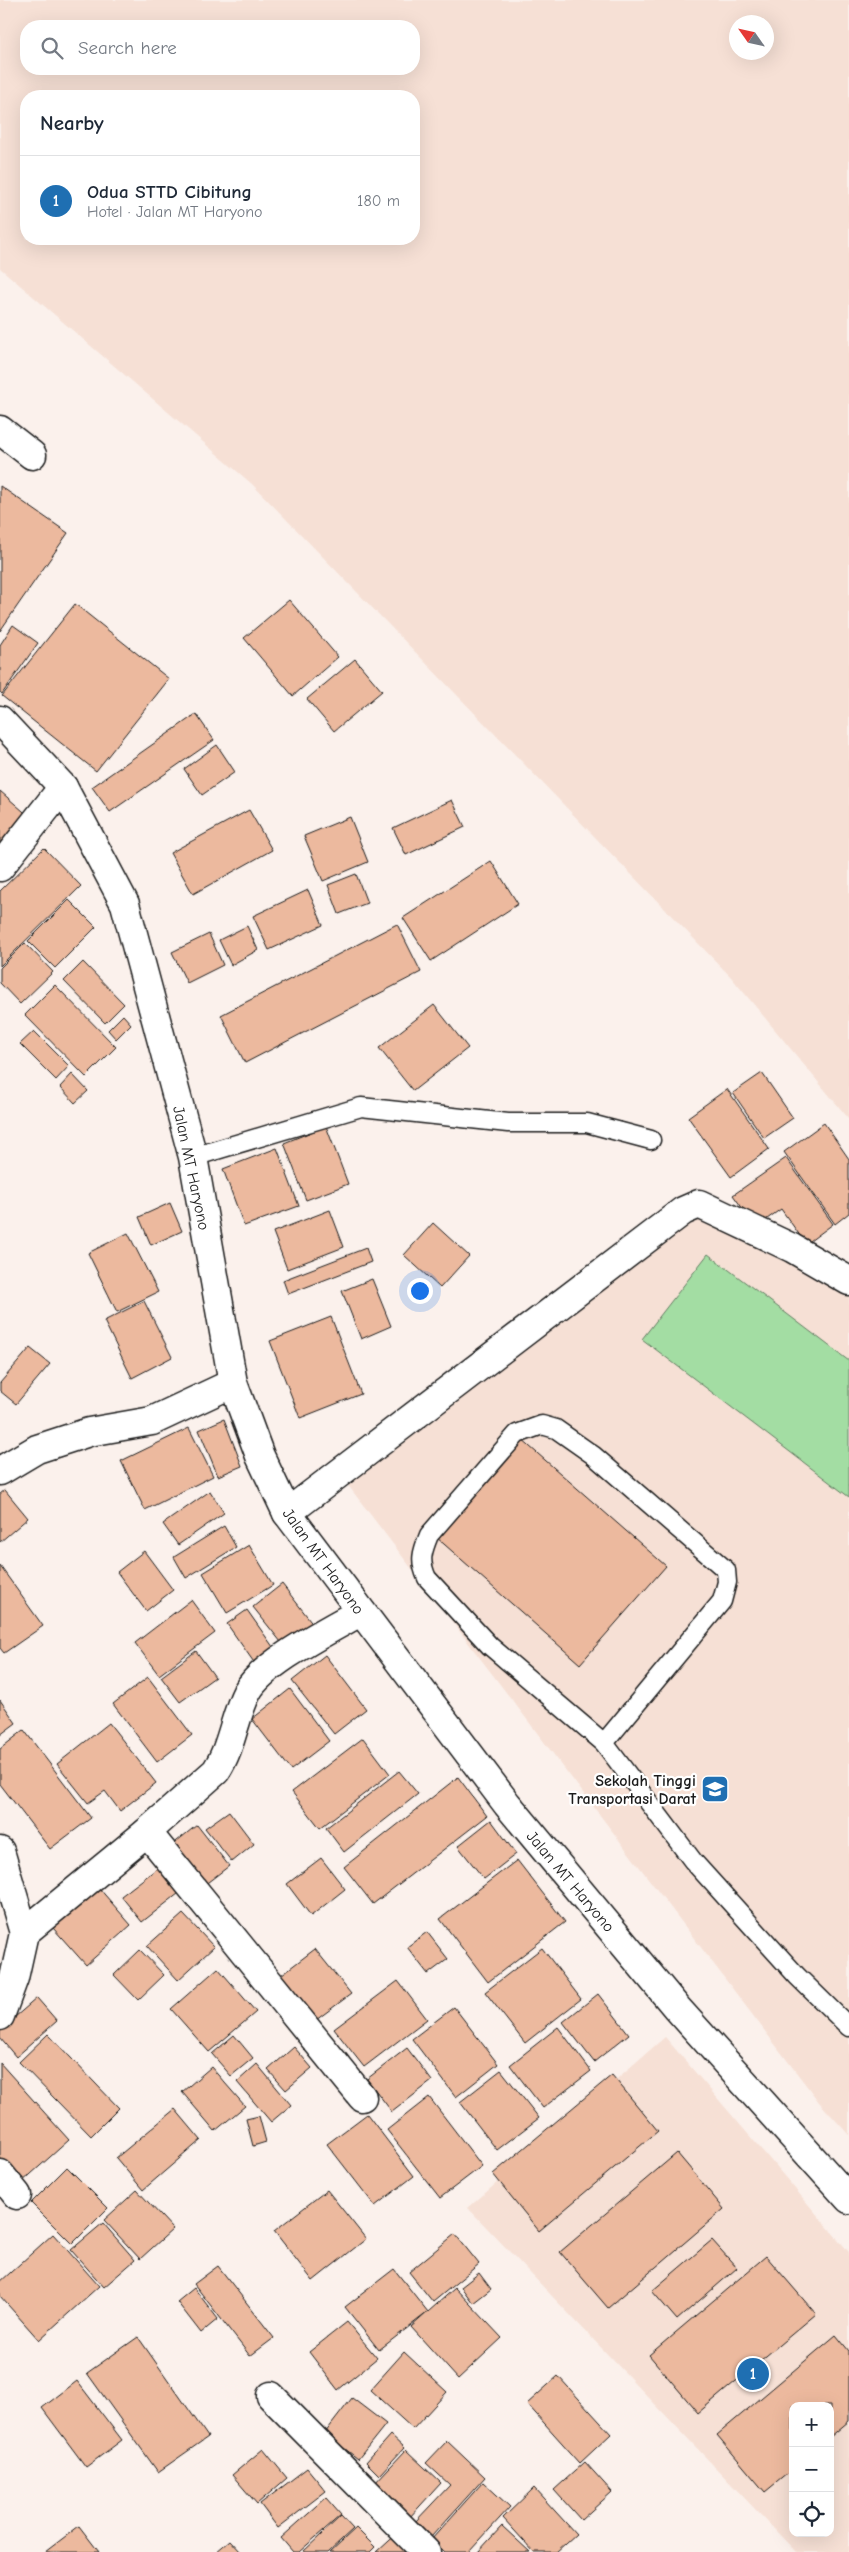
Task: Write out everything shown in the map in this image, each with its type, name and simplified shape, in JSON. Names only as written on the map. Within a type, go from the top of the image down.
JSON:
[{"type":"street","points":[[0,430],[32,455]]},
{"type":"street","name":"Jalan MT Haryono","points":[[0,720],[63,787],[125,904],[193,1157],[233,1383],[260,1456],[287,1513],[507,1804],[677,2008],[849,2200]]},
{"type":"street","points":[[0,867],[63,787]]},
{"type":"street","points":[[287,1513],[683,1211],[699,1204],[792,1248],[849,1281]]},
{"type":"street","points":[[0,1471],[37,1449],[89,1432],[152,1421],[233,1383]]},
{"type":"street","points":[[24,1933],[147,1832],[216,1770],[224,1759],[247,1692],[257,1677],[360,1612]]},
{"type":"street","points":[[147,1832],[362,2097]]},
{"type":"street","points":[[0,1851],[24,1933],[14,1978],[0,2016]]},
{"type":"street","points":[[0,2174],[17,2194]]},
{"type":"street","points":[[271,2396],[426,2552]]},
{"type":"lane","points":[[193,1157],[361,1107],[508,1123],[587,1123],[651,1140]]},
{"type":"lane","points":[[604,1743],[722,1601],[727,1582],[726,1570],[593,1455],[556,1430],[542,1425],[517,1434],[428,1535],[422,1554],[421,1565],[427,1578],[490,1646],[604,1743],[693,1861],[797,1976],[849,2027]]},
{"type":"shaded area","points":[[0,0],[849,0],[849,1119],[731,977],[252,484],[0,268]]},
{"type":"shaded area","name":"Sekolah Tinggi Transportasi Darat","points":[[690,1212],[849,1273],[849,2135],[819,2102],[341,1476]]},
{"type":"shaded area","points":[[665,2037],[849,2252],[849,2552],[796,2552],[468,2208]]},
{"type":"green space","points":[[708,1254],[849,1361],[849,1497],[642,1339]]},
{"type":"building","points":[[0,486],[68,533],[0,631]]},
{"type":"building","points":[[289,600],[338,657],[293,696],[244,638]]},
{"type":"building","points":[[75,604],[169,679],[96,771],[2,696]]},
{"type":"building","points":[[13,625],[38,643],[2,694],[0,692],[0,645]]},
{"type":"building","points":[[355,659],[382,691],[334,731],[307,699]]},
{"type":"building","points":[[196,714],[214,740],[110,812],[92,787]]},
{"type":"building","points":[[217,745],[235,772],[202,795],[184,769]]},
{"type":"building","points":[[0,791],[31,818],[0,854]]},
{"type":"building","points":[[452,800],[465,827],[406,855],[393,828]]},
{"type":"building","points":[[249,810],[272,850],[193,894],[170,853]]},
{"type":"building","points":[[350,817],[368,862],[323,881],[304,836]]},
{"type":"building","points":[[44,848],[81,886],[0,966],[0,891]]},
{"type":"building","points":[[491,861],[518,904],[431,961],[403,918]]},
{"type":"building","points":[[356,874],[367,903],[339,914],[328,885]]},
{"type":"building","points":[[308,890],[323,925],[269,950],[253,916]]},
{"type":"building","points":[[69,900],[96,927],[55,968],[28,941]]},
{"type":"building","points":[[397,924],[421,972],[245,1063],[221,1015]]},
{"type":"building","points":[[247,926],[258,950],[231,965],[219,940]]},
{"type":"building","points":[[209,934],[223,965],[187,983],[172,952]]},
{"type":"building","points":[[25,943],[53,972],[20,1004],[0,983],[0,968]]},
{"type":"building","points":[[83,962],[124,1004],[105,1023],[64,981]]},
{"type":"building","points":[[55,985],[116,1047],[86,1077],[25,1015]]},
{"type":"building","points":[[434,1005],[468,1048],[413,1091],[379,1048]]},
{"type":"building","points":[[123,1015],[131,1024],[116,1039],[108,1030]]},
{"type":"building","points":[[34,1031],[69,1066],[56,1080],[20,1044]]},
{"type":"building","points":[[762,1073],[793,1118],[764,1138],[733,1093]]},
{"type":"building","points":[[72,1074],[88,1091],[75,1103],[60,1087]]},
{"type":"building","points":[[727,1089],[769,1149],[731,1177],[688,1117]]},
{"type":"building","points":[[824,1123],[849,1159],[849,1213],[835,1224],[784,1152]]},
{"type":"building","points":[[326,1126],[348,1184],[306,1200],[284,1143]]},
{"type":"building","points":[[277,1148],[299,1206],[244,1226],[223,1169]]},
{"type":"building","points":[[786,1158],[833,1224],[806,1244],[781,1209],[756,1227],[733,1195]]},
{"type":"building","points":[[170,1203],[182,1231],[151,1245],[139,1217]]},
{"type":"building","points":[[330,1210],[344,1247],[287,1269],[273,1232]]},
{"type":"building","points":[[433,1223],[469,1256],[440,1288],[404,1255]]},
{"type":"building","points":[[128,1233],[158,1292],[117,1312],[88,1253]]},
{"type":"building","points":[[366,1248],[371,1262],[288,1294],[283,1280]]},
{"type":"building","points":[[372,1279],[391,1326],[361,1339],[342,1291]]},
{"type":"building","points":[[144,1301],[172,1357],[132,1378],[104,1321]]},
{"type":"building","points":[[331,1317],[361,1394],[300,1418],[270,1341]]},
{"type":"building","points":[[30,1348],[50,1364],[16,1404],[0,1391],[0,1383]]},
{"type":"building","points":[[224,1419],[242,1466],[218,1476],[199,1430]]},
{"type":"building","points":[[189,1428],[213,1476],[145,1510],[121,1461]]},
{"type":"building","points":[[521,1439],[666,1566],[580,1664],[436,1537]]},
{"type":"building","points":[[5,1490],[28,1518],[0,1542],[0,1494]]},
{"type":"building","points":[[210,1491],[224,1513],[178,1545],[163,1524]]},
{"type":"building","points":[[224,1526],[236,1547],[186,1578],[174,1557]]},
{"type":"building","points":[[249,1545],[273,1585],[227,1613],[203,1573]]},
{"type":"building","points":[[144,1551],[173,1590],[146,1611],[117,1572]]},
{"type":"building","points":[[0,1566],[43,1626],[4,1653],[0,1648]]},
{"type":"building","points":[[282,1584],[314,1625],[285,1647],[253,1607]]},
{"type":"building","points":[[191,1600],[215,1633],[159,1675],[135,1643]]},
{"type":"building","points":[[247,1610],[278,1654],[258,1668],[227,1624]]},
{"type":"building","points":[[196,1651],[215,1677],[180,1702],[161,1677]]},
{"type":"building","points":[[325,1655],[366,1709],[334,1734],[292,1681]]},
{"type":"building","points":[[148,1677],[192,1735],[157,1762],[113,1704]]},
{"type":"building","points":[[290,1689],[329,1741],[291,1770],[252,1719]]},
{"type":"building","points":[[0,1700],[16,1723],[0,1735]]},
{"type":"building","points":[[109,1723],[156,1783],[120,1811],[105,1791],[88,1803],[57,1764]]},
{"type":"building","points":[[24,1730],[91,1818],[50,1849],[0,1784],[0,1749]]},
{"type":"building","points":[[363,1738],[390,1774],[320,1828],[292,1792]]},
{"type":"building","points":[[399,1771],[418,1794],[344,1852],[326,1828]]},
{"type":"building","points":[[458,1777],[487,1816],[373,1904],[344,1867]]},
{"type":"building","points":[[229,1811],[254,1844],[232,1862],[205,1828]]},
{"type":"building","points":[[491,1820],[516,1854],[484,1879],[458,1846]]},
{"type":"building","points":[[197,1825],[229,1866],[199,1889],[167,1849]]},
{"type":"building","points":[[321,1858],[345,1889],[311,1916],[287,1884]]},
{"type":"building","points":[[517,1860],[565,1922],[488,1982],[440,1919]]},
{"type":"building","points":[[163,1864],[183,1890],[142,1922],[121,1896]]},
{"type":"building","points":[[98,1887],[131,1925],[86,1965],[53,1928]]},
{"type":"building","points":[[183,1914],[214,1947],[178,1980],[147,1946]]},
{"type":"building","points":[[427,1932],[448,1959],[428,1974],[407,1947]]},
{"type":"building","points":[[542,1948],[581,1999],[525,2043],[485,1992]]},
{"type":"building","points":[[315,1949],[351,1994],[312,2023],[277,1978]]},
{"type":"building","points":[[140,1950],[164,1975],[138,2000],[114,1975]]},
{"type":"building","points":[[218,1968],[256,2012],[209,2052],[171,2009]]},
{"type":"building","points":[[398,1981],[427,2019],[364,2067],[334,2029]]},
{"type":"building","points":[[598,1994],[629,2034],[594,2062],[563,2022]]},
{"type":"building","points":[[37,1998],[57,2021],[16,2057],[0,2038],[0,2030]]},
{"type":"building","points":[[454,2007],[498,2064],[456,2097],[412,2039]]},
{"type":"building","points":[[558,2027],[591,2071],[543,2108],[510,2065]]},
{"type":"building","points":[[48,2034],[119,2108],[91,2136],[19,2062]]},
{"type":"building","points":[[234,2035],[253,2058],[231,2076],[212,2054]]},
{"type":"building","points":[[294,2047],[312,2068],[286,2090],[268,2070]]},
{"type":"building","points":[[407,2048],[432,2081],[392,2112],[367,2079]]},
{"type":"building","points":[[0,2063],[69,2140],[21,2183],[0,2158]]},
{"type":"building","points":[[257,2064],[291,2105],[271,2122],[237,2082]]},
{"type":"building","points":[[211,2067],[245,2106],[215,2131],[182,2092]]},
{"type":"building","points":[[501,2070],[539,2118],[497,2150],[460,2102]]},
{"type":"building","points":[[612,2075],[658,2131],[539,2231],[493,2174]]},
{"type":"building","points":[[429,2097],[482,2166],[440,2198],[387,2130]]},
{"type":"building","points":[[175,2109],[201,2140],[143,2190],[116,2158]]},
{"type":"building","points":[[367,2114],[414,2176],[375,2206],[327,2144]]},
{"type":"building","points":[[259,2116],[266,2142],[253,2146],[246,2119]]},
{"type":"building","points":[[677,2153],[724,2209],[608,2308],[560,2252]]},
{"type":"building","points":[[67,2167],[108,2208],[72,2244],[31,2203]]},
{"type":"building","points":[[137,2190],[173,2229],[140,2259],[104,2220]]},
{"type":"building","points":[[327,2190],[366,2239],[313,2281],[274,2231]]},
{"type":"building","points":[[103,2223],[135,2260],[104,2287],[71,2250]]},
{"type":"building","points":[[53,2234],[99,2286],[39,2340],[0,2296],[0,2282]]},
{"type":"building","points":[[455,2234],[479,2264],[433,2302],[409,2272]]},
{"type":"building","points":[[712,2240],[737,2268],[677,2320],[652,2291]]},
{"type":"building","points":[[766,2256],[816,2314],[698,2413],[649,2355]]},
{"type":"building","points":[[218,2266],[274,2338],[250,2356],[194,2284]]},
{"type":"building","points":[[394,2269],[428,2312],[379,2350],[345,2307]]},
{"type":"building","points":[[479,2273],[491,2289],[473,2303],[461,2287]]},
{"type":"building","points":[[194,2288],[218,2319],[201,2333],[177,2302]]},
{"type":"building","points":[[455,2288],[502,2338],[458,2379],[411,2327]]},
{"type":"building","points":[[347,2322],[377,2358],[338,2390],[309,2352]]},
{"type":"building","points":[[836,2335],[849,2351],[849,2421],[834,2434],[834,2402],[789,2402],[789,2472],[765,2492],[717,2435]]},
{"type":"building","points":[[138,2337],[208,2437],[158,2472],[87,2373]]},
{"type":"building","points":[[404,2352],[447,2392],[413,2429],[370,2390]]},
{"type":"building","points":[[558,2376],[611,2434],[580,2463],[527,2404]]},
{"type":"building","points":[[77,2381],[122,2440],[86,2467],[42,2408]]},
{"type":"building","points":[[352,2398],[386,2424],[358,2459],[325,2433]]},
{"type":"building","points":[[390,2435],[404,2448],[379,2475],[366,2462]]},
{"type":"building","points":[[447,2441],[485,2477],[431,2537],[414,2523],[450,2485],[426,2463]]},
{"type":"building","points":[[263,2449],[287,2478],[257,2504],[232,2475]]},
{"type":"building","points":[[406,2450],[441,2483],[409,2518],[373,2485]]},
{"type":"building","points":[[585,2462],[612,2492],[581,2520],[554,2490]]},
{"type":"building","points":[[307,2468],[326,2491],[278,2528],[260,2504]]},
{"type":"building","points":[[483,2482],[510,2507],[469,2552],[444,2552],[431,2540]]},
{"type":"building","points":[[534,2488],[576,2534],[556,2552],[534,2552],[503,2518]]},
{"type":"building","points":[[326,2498],[341,2515],[299,2552],[293,2552],[281,2538]]},
{"type":"building","points":[[341,2516],[353,2529],[328,2552],[303,2552]]},
{"type":"building","points":[[79,2526],[99,2552],[45,2552]]},
{"type":"building","points":[[502,2526],[530,2552],[478,2552]]},
{"type":"building","points":[[356,2528],[375,2547],[370,2552],[330,2552]]},
{"type":"building","points":[[400,2531],[419,2552],[377,2552]]},
{"type":"building","points":[[230,2540],[241,2552],[216,2552]]},
{"type":"place","name":"Sekolah Tinggi Transportasi Darat","points":[[715,1789]]},
{"type":"place","name":"Odua STTD Cibitung","points":[[753,2374]]}]
